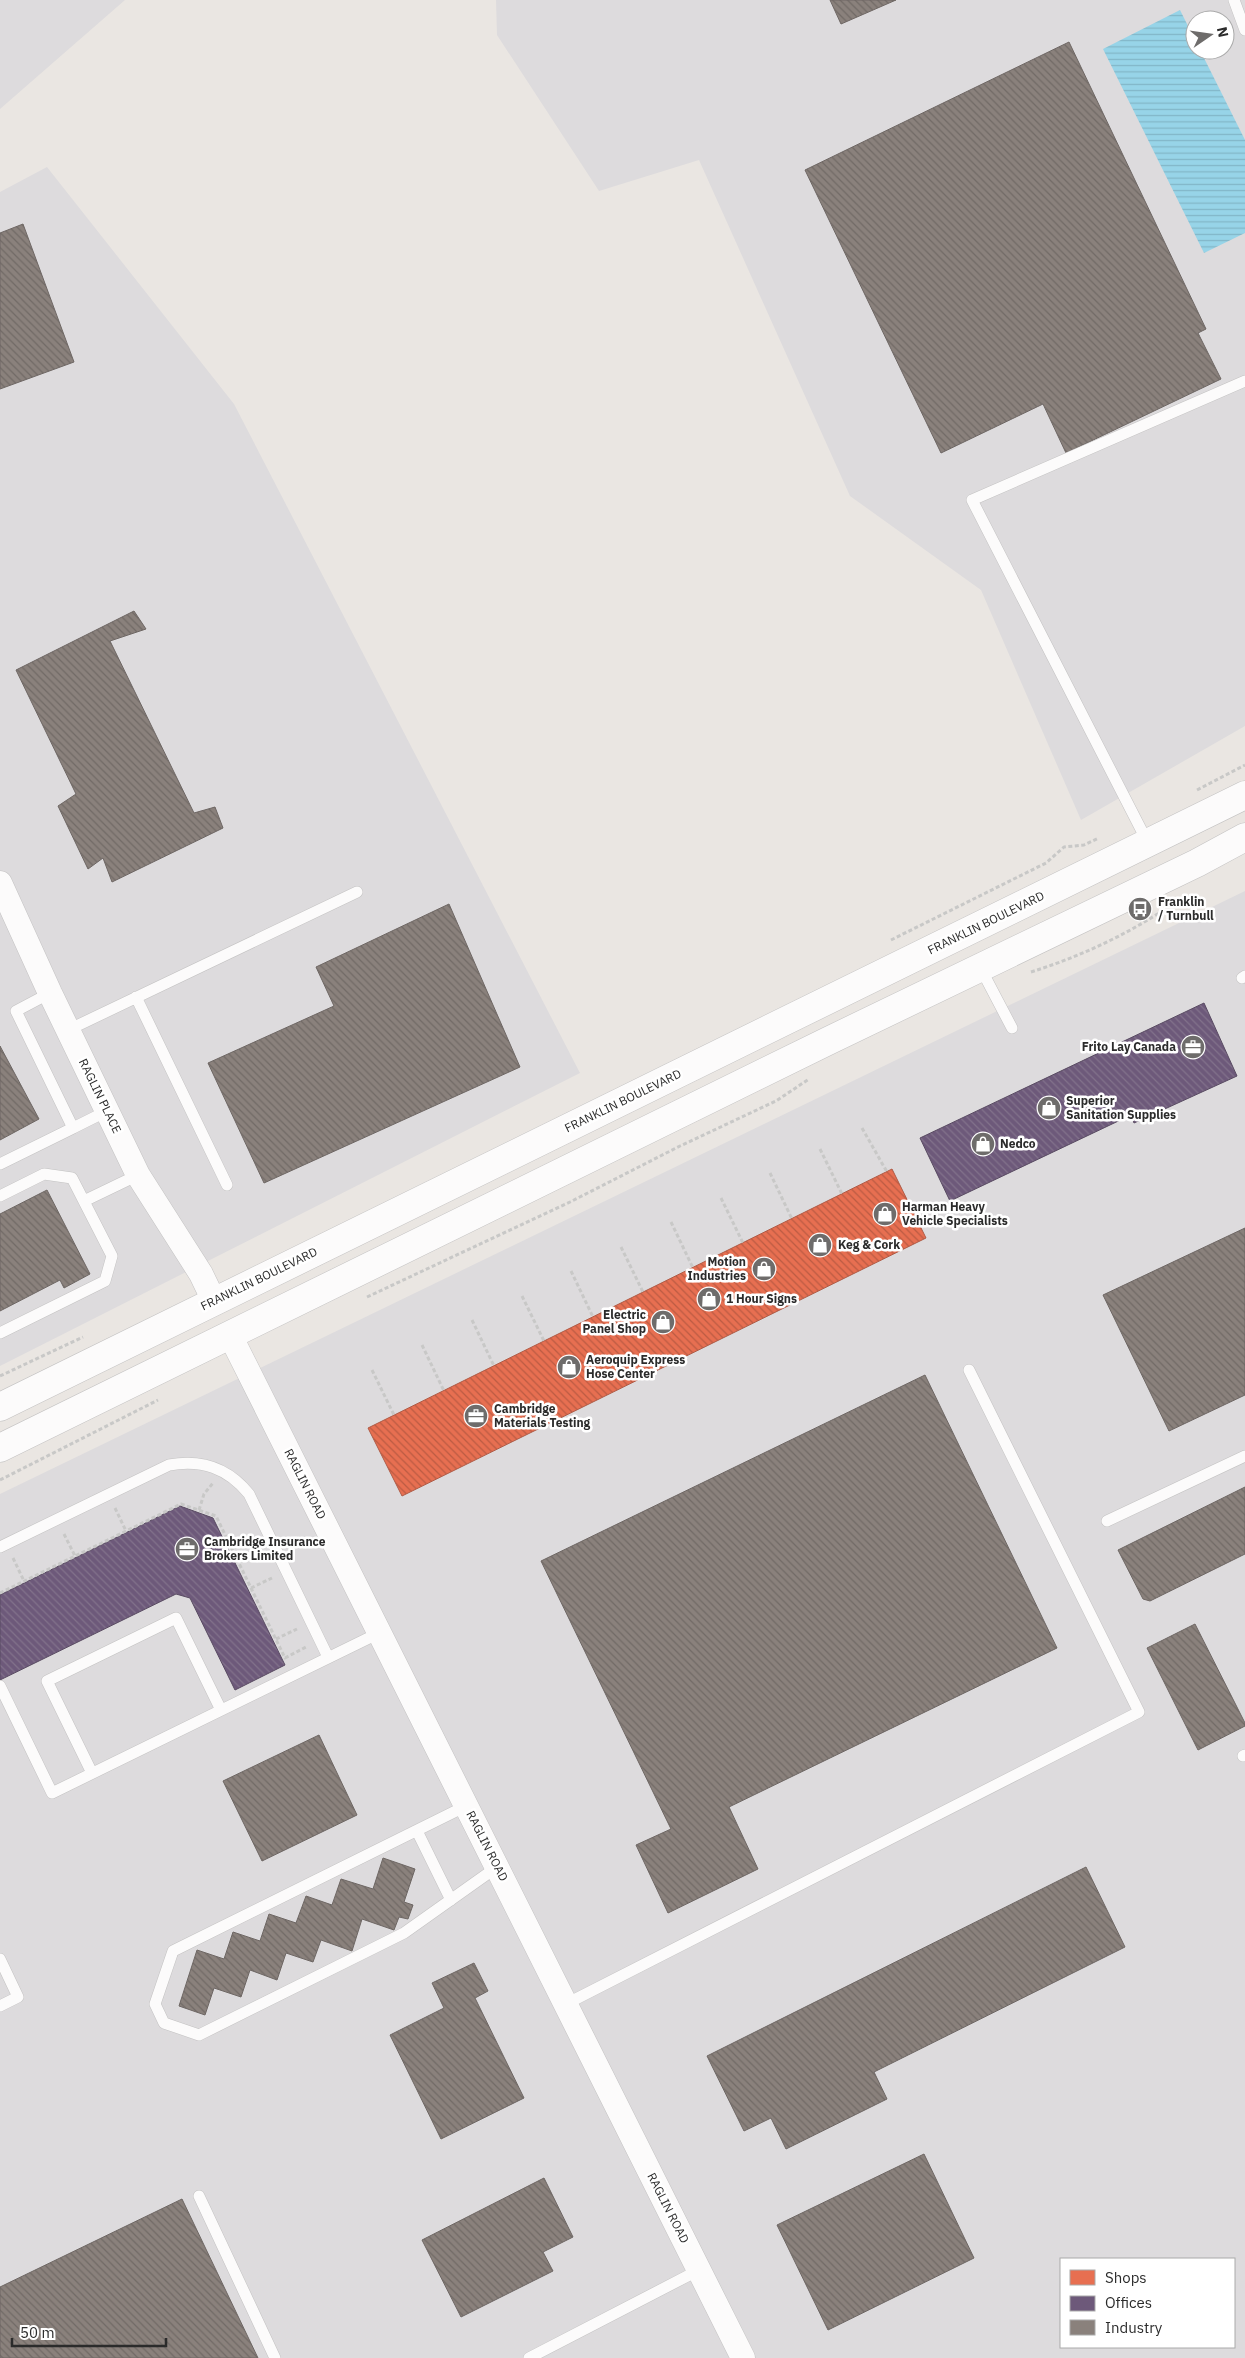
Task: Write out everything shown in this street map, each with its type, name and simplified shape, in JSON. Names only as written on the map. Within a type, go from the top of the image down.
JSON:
[{"type":"main road","name":"FRANKLIN BOULEVARD","points":[[0,1407],[1245,795]]},
{"type":"main road","points":[[0,1448],[230,1335],[985,978],[1245,837]]},
{"type":"street","name":"RAGLIN PLACE","points":[[0,882],[50,994],[138,1175],[201,1274],[214,1301]]},
{"type":"street","name":"RAGLIN ROAD","points":[[230,1335],[743,2358]]},
{"type":"lane","points":[[1234,0],[1245,30]]},
{"type":"lane","points":[[1148,843],[972,500],[1245,381]]},
{"type":"lane","points":[[68,1030],[357,892]]},
{"type":"lane","points":[[985,978],[1012,1028]]},
{"type":"lane","points":[[50,994],[16,1011],[73,1128]]},
{"type":"lane","points":[[136,998],[227,1185]]},
{"type":"lane","points":[[0,1164],[107,1111]]},
{"type":"lane","points":[[0,1196],[44,1174],[72,1178],[112,1256],[105,1281],[0,1333]]},
{"type":"lane","points":[[84,1202],[138,1175]]},
{"type":"lane","points":[[566,2004],[1139,1712],[969,1370]]},
{"type":"lane","points":[[1107,1521],[1245,1456]]},
{"type":"lane","points":[[0,1547],[169,1465],[198,1463],[212,1466],[233,1477],[249,1494],[328,1658]]},
{"type":"lane","points":[[92,1773],[47,1681],[176,1618],[221,1710]]},
{"type":"lane","points":[[0,1686],[52,1793],[379,1633]]},
{"type":"lane","points":[[466,1806],[173,1951],[155,2004],[164,2023],[199,2035],[404,1933],[497,1866]]},
{"type":"lane","points":[[416,1831],[451,1900]]},
{"type":"lane","points":[[0,1959],[18,1997],[0,2006]]},
{"type":"lane","points":[[199,2196],[275,2358]]},
{"type":"lane","points":[[528,2358],[699,2270]]},
{"type":"path","points":[[985,978],[1021,974],[1066,961],[1152,919],[1183,897]]},
{"type":"path","points":[[361,1299],[570,1202],[680,1146],[776,1101],[812,1076]]},
{"type":"path","points":[[862,1128],[887,1172]]},
{"type":"path","points":[[820,1148],[842,1194]]},
{"type":"path","points":[[770,1173],[792,1219]]},
{"type":"path","points":[[720,1198],[743,1243]]},
{"type":"path","points":[[671,1222],[693,1268]]},
{"type":"path","points":[[621,1247],[643,1292]]},
{"type":"path","points":[[572,1271],[593,1317]]},
{"type":"path","points":[[522,1296],[544,1341]]},
{"type":"path","points":[[472,1320],[494,1366]]},
{"type":"path","points":[[422,1345],[444,1391]]},
{"type":"path","points":[[372,1370],[394,1415]]},
{"type":"path","points":[[0,1480],[160,1398]]},
{"type":"path","points":[[199,1510],[204,1494],[215,1480]]},
{"type":"path","points":[[0,1593],[181,1504],[216,1516],[285,1658],[312,1644]]},
{"type":"path","points":[[113,1505],[126,1531]]},
{"type":"path","points":[[62,1530],[75,1556]]},
{"type":"path","points":[[19,1569],[24,1581]]},
{"type":"path","points":[[251,1588],[262,1582]]},
{"type":"path","points":[[276,1639],[287,1634]]},
{"type":"shaded area","points":[[0,0],[125,0],[0,109]]},
{"type":"shaded area","points":[[496,0],[1245,0],[1245,726],[1081,820],[981,590],[850,496],[699,160],[599,191],[497,35]]},
{"type":"shaded area","points":[[47,167],[234,404],[580,1073],[0,1366],[0,192]]},
{"type":"shaded area","points":[[1245,891],[1245,2358],[0,2358],[0,1494]]},
{"type":"water","points":[[1180,10],[1185,20],[1185,60],[1205,60],[1245,140],[1245,233],[1204,253],[1103,49]]},
{"type":"building: Shops","points":[[892,1169],[926,1238],[402,1496],[368,1428]]},
{"type":"building: Offices","points":[[1204,1003],[1237,1076],[1134,1123],[1131,1115],[950,1201],[920,1138]]},
{"type":"building: Offices","points":[[180,1506],[213,1518],[285,1665],[235,1690],[190,1598],[176,1594],[0,1680],[0,1595]]},
{"type":"building: Industry","points":[[830,0],[896,0],[841,24]]},
{"type":"building: Industry","points":[[1069,42],[1206,329],[1198,333],[1221,379],[1066,453],[1043,404],[941,453],[805,170]]},
{"type":"building: Industry","points":[[23,224],[74,362],[0,389],[0,233]]},
{"type":"building: Industry","points":[[134,611],[146,629],[110,641],[194,813],[215,807],[223,828],[112,882],[103,858],[88,869],[58,806],[76,794],[16,670]]},
{"type":"building: Industry","points":[[449,904],[520,1067],[264,1183],[208,1063],[334,1006],[316,967]]},
{"type":"building: Industry","points":[[0,1046],[39,1119],[0,1140]]},
{"type":"building: Industry","points":[[47,1190],[90,1274],[64,1288],[60,1280],[0,1311],[0,1214]]},
{"type":"building: Industry","points":[[1245,1228],[1245,1395],[1169,1431],[1103,1295]]},
{"type":"building: Industry","points":[[925,1375],[1057,1648],[729,1807],[758,1869],[668,1913],[636,1845],[671,1829],[541,1561]]},
{"type":"building: Industry","points":[[1245,1487],[1245,1554],[1150,1601],[1143,1599],[1118,1550]]},
{"type":"building: Industry","points":[[1195,1624],[1245,1723],[1245,1726],[1198,1750],[1147,1648]]},
{"type":"building: Industry","points":[[319,1735],[357,1815],[262,1861],[223,1781]]},
{"type":"building: Industry","points":[[383,1858],[415,1869],[404,1902],[413,1905],[408,1919],[399,1917],[394,1930],[362,1919],[352,1951],[321,1940],[313,1962],[286,1953],[277,1980],[250,1970],[241,1997],[214,1988],[205,2015],[179,2006],[197,1950],[224,1959],[233,1932],[260,1941],[269,1914],[296,1923],[306,1896],[332,1905],[341,1879],[373,1889]]},
{"type":"building: Industry","points":[[1086,1867],[1125,1947],[874,2072],[887,2099],[786,2149],[771,2118],[744,2131],[707,2056]]},
{"type":"building: Industry","points":[[474,1963],[488,1991],[475,1998],[524,2098],[441,2139],[390,2035],[444,2008],[432,1983]]},
{"type":"building: Industry","points":[[924,2154],[974,2258],[828,2330],[777,2225]]},
{"type":"building: Industry","points":[[544,2178],[573,2237],[543,2252],[553,2271],[461,2317],[422,2240]]},
{"type":"building: Industry","points":[[182,2199],[258,2358],[0,2358],[0,2287]]},
{"type":"place","name":"Franklin / Turnbull","points":[[1140,909]]},
{"type":"place","name":"Frito Lay Canada","points":[[1193,1047]]},
{"type":"place","name":"Superior Sanitation Supplies","points":[[1049,1108]]},
{"type":"place","name":"Nedco","points":[[983,1144]]},
{"type":"place","name":"Harman Heavy Vehicle Specialists","points":[[885,1214]]},
{"type":"place","name":"Keg & Cork","points":[[820,1245]]},
{"type":"place","name":"Motion Industries","points":[[764,1269]]},
{"type":"place","name":"1 Hour Signs","points":[[709,1299]]},
{"type":"place","name":"Electric Panel Shop","points":[[663,1322]]},
{"type":"place","name":"Aeroquip Express Hose Center","points":[[569,1367]]},
{"type":"place","name":"Cambridge Materials Testing","points":[[476,1416]]},
{"type":"place","name":"Cambridge Insurance Brokers Limited","points":[[187,1549]]}]
